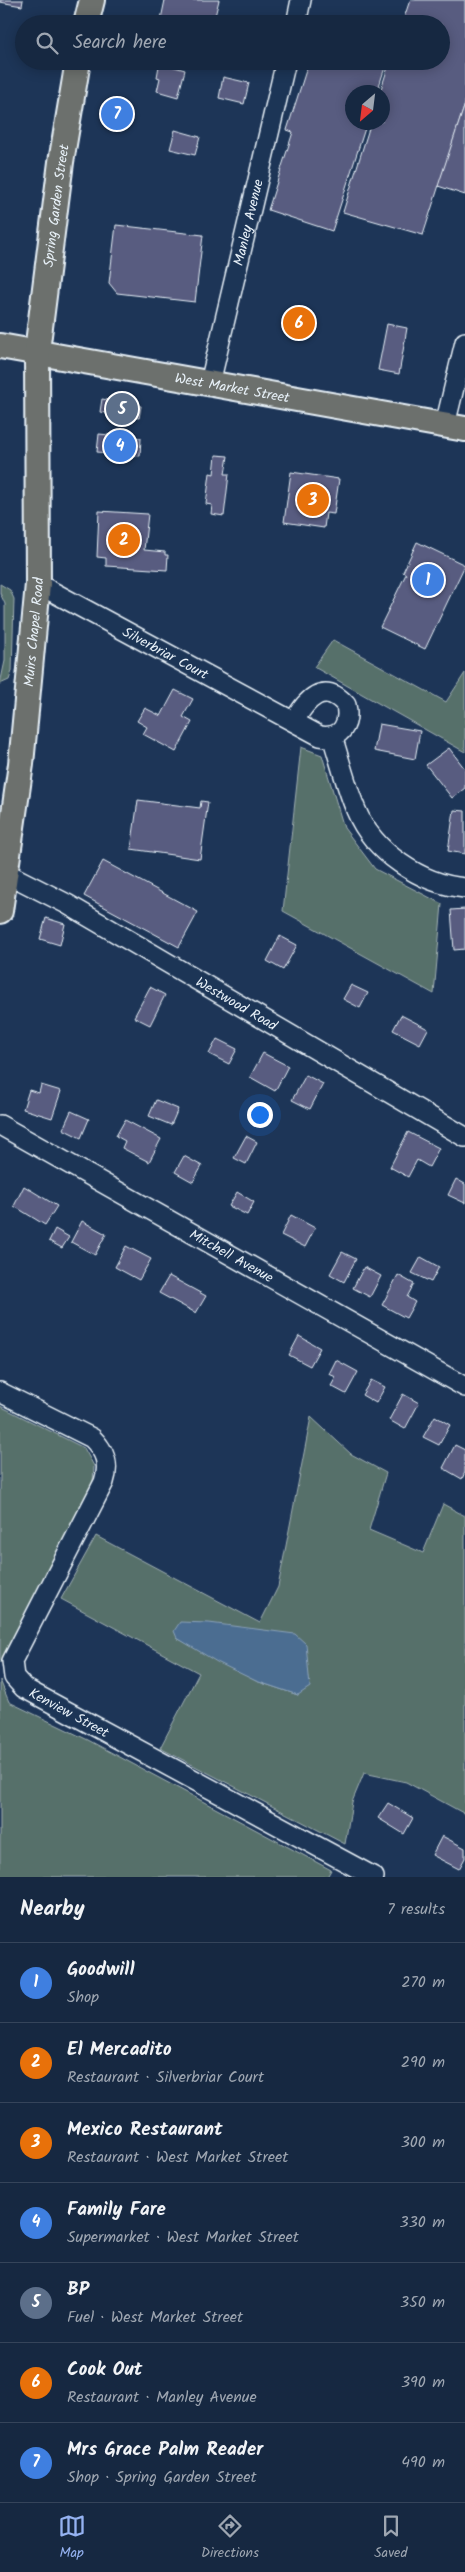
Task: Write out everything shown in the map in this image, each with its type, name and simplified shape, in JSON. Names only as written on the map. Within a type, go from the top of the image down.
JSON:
[{"type":"main road","points":[[88,15],[92,0]]},
{"type":"main road","name":"Spring Garden Street","points":[[37,351],[62,162],[77,70]]},
{"type":"main road","name":"West Market Street","points":[[0,346],[37,351],[455,427]]},
{"type":"main road","name":"Muirs Chapel Road","points":[[0,911],[22,762],[38,584],[37,351]]},
{"type":"street","points":[[298,15],[301,0]]},
{"type":"street","name":"Manley Avenue","points":[[210,382],[284,70]]},
{"type":"street","points":[[455,427],[465,342]]},
{"type":"street","name":"Silverbriar Court","points":[[38,584],[320,736],[332,736]]},
{"type":"street","points":[[294,721],[308,700],[324,694],[333,695],[346,705],[348,714],[344,729],[332,736],[356,811],[378,844],[396,859],[431,880],[465,888]]},
{"type":"street","name":"Westwood Road","points":[[6,873],[67,904],[465,1137]]},
{"type":"street","name":"Mitchell Avenue","points":[[0,1126],[465,1386]]},
{"type":"street","name":"Kenview Street","points":[[0,1392],[92,1438],[100,1445],[107,1465],[107,1473],[101,1489],[12,1661],[14,1677],[24,1688],[374,1877]]},
{"type":"green space","points":[[0,584],[10,590],[14,599],[12,671],[9,680],[0,684],[5,661],[5,604],[0,593]]},
{"type":"green space","points":[[333,640],[446,702],[465,673],[465,752],[314,667]]},
{"type":"green space","points":[[301,747],[322,755],[344,828],[375,869],[442,904],[434,994],[283,911]]},
{"type":"green space","points":[[0,1406],[84,1448],[94,1466],[93,1482],[0,1663]]},
{"type":"green space","points":[[311,1417],[351,1454],[386,1473],[369,1530],[423,1553],[443,1504],[465,1516],[465,1814],[406,1782],[364,1773],[352,1802],[345,1844],[160,1748],[199,1673],[61,1599],[96,1536],[260,1623],[278,1587]],"holes":[[[177,1638],[298,1695],[256,1681]]]},
{"type":"green space","points":[[0,1680],[9,1702],[88,1740],[331,1870],[327,1877],[0,1877]]},
{"type":"water","points":[[180,1622],[209,1623],[295,1634],[306,1644],[310,1687],[298,1695],[256,1681],[217,1662],[177,1638],[174,1631]]},
{"type":"building","points":[[0,0],[23,0],[22,6],[0,2]]},
{"type":"building","points":[[165,0],[219,0],[215,15],[162,15]]},
{"type":"building","points":[[410,0],[465,0],[465,104],[423,235],[343,212],[369,130],[390,130],[390,85],[382,85],[387,70],[450,70],[450,15],[405,15]]},
{"type":"building","points":[[158,70],[185,70],[178,97],[157,91],[160,78],[157,77]]},
{"type":"building","points":[[306,70],[384,70],[379,85],[345,85],[345,130],[364,130],[332,231],[268,210],[293,132],[287,130]]},
{"type":"building","points":[[223,77],[249,83],[244,104],[219,98]]},
{"type":"building","points":[[108,102],[127,105],[124,123],[105,119]]},
{"type":"building","points":[[465,104],[465,195],[438,186]]},
{"type":"building","points":[[175,130],[200,137],[195,155],[170,149]]},
{"type":"building","points":[[116,225],[203,235],[195,302],[117,293],[109,283]]},
{"type":"building","points":[[387,324],[407,328],[399,374],[378,370]]},
{"type":"building","points":[[102,399],[141,406],[139,418],[100,412]]},
{"type":"building","points":[[99,434],[141,438],[140,456],[97,452]]},
{"type":"building","points":[[216,455],[228,456],[225,474],[229,474],[224,516],[211,514],[212,505],[206,504],[210,473],[214,474]]},
{"type":"building","points":[[291,472],[339,479],[334,514],[326,513],[324,528],[284,522]]},
{"type":"building","points":[[99,511],[148,514],[144,550],[165,552],[165,555],[168,555],[167,570],[106,566],[106,558],[97,557]]},
{"type":"building","points":[[417,542],[465,565],[425,649],[380,627],[406,574],[403,572]]},
{"type":"building","points":[[175,690],[193,699],[183,717],[192,722],[176,752],[143,734],[147,727],[137,721],[145,708],[161,716]]},
{"type":"building","points":[[379,724],[420,731],[415,759],[374,751]]},
{"type":"building","points":[[449,748],[465,769],[465,788],[452,798],[426,765]]},
{"type":"building","points":[[138,800],[200,808],[201,801],[208,802],[200,859],[131,849]]},
{"type":"building","points":[[454,810],[465,811],[465,854],[448,851]]},
{"type":"building","points":[[103,861],[198,912],[179,947],[84,896]]},
{"type":"building","points":[[465,909],[465,949],[454,950],[451,910]]},
{"type":"building","points":[[46,918],[65,924],[60,945],[40,939]]},
{"type":"building","points":[[280,936],[297,945],[283,970],[267,961]]},
{"type":"building","points":[[351,985],[368,993],[360,1008],[343,999]]},
{"type":"building","points":[[150,987],[165,995],[150,1025],[134,1017]]},
{"type":"building","points":[[401,1015],[428,1029],[420,1044],[393,1030]]},
{"type":"building","points":[[217,1039],[237,1049],[229,1064],[209,1054]]},
{"type":"building","points":[[263,1053],[288,1066],[275,1091],[250,1077]]},
{"type":"building","points":[[306,1075],[323,1084],[310,1109],[292,1100]]},
{"type":"building","points":[[41,1085],[61,1091],[52,1118],[23,1109],[29,1090],[39,1093]]},
{"type":"building","points":[[156,1100],[178,1109],[171,1125],[149,1116]]},
{"type":"building","points":[[71,1111],[89,1119],[81,1138],[63,1129]]},
{"type":"building","points":[[125,1120],[161,1139],[149,1162],[122,1148],[125,1141],[116,1136]]},
{"type":"building","points":[[408,1132],[439,1148],[429,1167],[417,1160],[408,1177],[390,1167]]},
{"type":"building","points":[[246,1136],[257,1142],[246,1164],[234,1158]]},
{"type":"building","points":[[184,1156],[202,1166],[193,1182],[175,1172]]},
{"type":"building","points":[[456,1179],[465,1184],[465,1203],[448,1195]]},
{"type":"building","points":[[24,1186],[57,1206],[45,1225],[14,1206]]},
{"type":"building","points":[[237,1192],[254,1202],[247,1215],[229,1206]]},
{"type":"building","points":[[291,1215],[315,1228],[305,1247],[281,1235]]},
{"type":"building","points":[[82,1221],[106,1234],[95,1255],[71,1242]]},
{"type":"building","points":[[55,1229],[69,1237],[62,1248],[49,1241]]},
{"type":"building","points":[[126,1246],[151,1259],[139,1280],[115,1267]]},
{"type":"building","points":[[342,1252],[356,1259],[344,1282],[330,1274]]},
{"type":"building","points":[[421,1257],[439,1267],[431,1282],[412,1273]]},
{"type":"building","points":[[364,1267],[381,1276],[370,1297],[353,1288]]},
{"type":"building","points":[[398,1275],[414,1284],[407,1297],[415,1302],[406,1318],[382,1305]]},
{"type":"building","points":[[169,1276],[206,1296],[196,1313],[159,1293]]},
{"type":"building","points":[[299,1336],[320,1348],[310,1366],[289,1355]]},
{"type":"building","points":[[336,1360],[358,1372],[346,1394],[331,1386],[336,1377],[329,1374]]},
{"type":"building","points":[[371,1380],[385,1387],[376,1403],[362,1395]]},
{"type":"building","points":[[403,1394],[419,1403],[405,1429],[389,1420]]},
{"type":"building","points":[[435,1416],[450,1425],[439,1445],[423,1437]]},
{"type":"building","points":[[455,1445],[465,1450],[465,1472],[462,1479],[443,1468]]},
{"type":"building","points":[[388,1803],[413,1818],[404,1834],[378,1818]]},
{"type":"building","points":[[442,1836],[465,1848],[465,1858],[459,1869],[432,1855]]},
{"type":"place","name":"Mrs Grace Palm Reader","points":[[117,114]]},
{"type":"place","name":"Cook Out","points":[[299,323]]},
{"type":"place","name":"BP","points":[[122,409]]},
{"type":"place","name":"Family Fare","points":[[120,446]]},
{"type":"place","name":"Mexico Restaurant","points":[[313,500]]},
{"type":"place","name":"El Mercadito","points":[[124,540]]},
{"type":"place","name":"Goodwill","points":[[428,580]]}]
